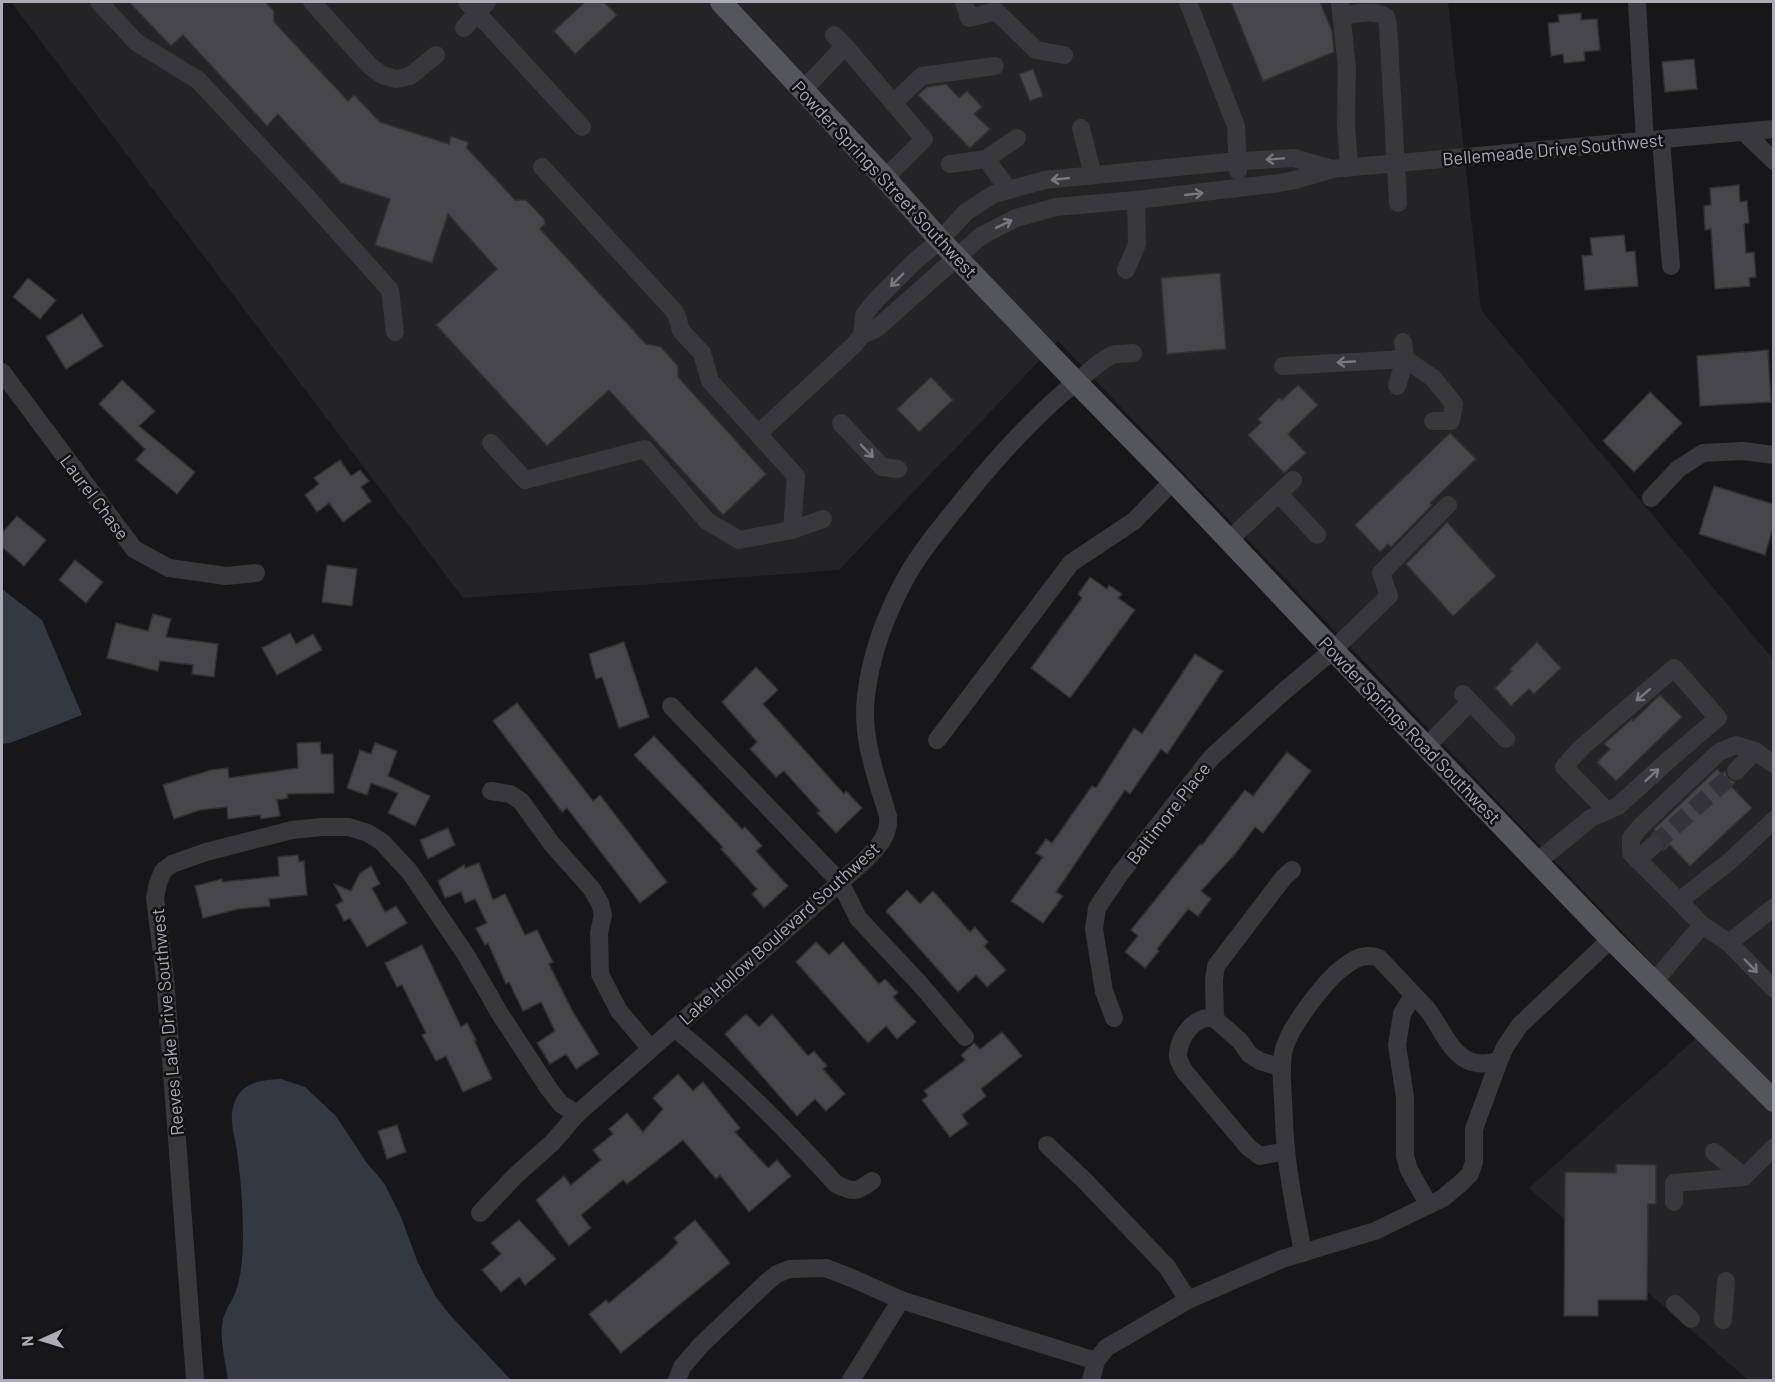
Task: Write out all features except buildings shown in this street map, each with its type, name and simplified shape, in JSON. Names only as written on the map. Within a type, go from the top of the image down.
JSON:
[{"type":"main road","name":"Powder Springs Street Southwest","points":[[721,2],[940,240],[1051,355]]},
{"type":"main road","name":"Powder Springs Road Southwest","points":[[1051,355],[1611,939],[1773,1101]]},
{"type":"street","points":[[99,2],[136,42],[198,80],[321,213],[390,290],[395,332]]},
{"type":"street","points":[[312,2],[370,66],[382,75],[403,79],[436,55]]},
{"type":"street","points":[[964,2],[969,18],[996,11],[1036,50],[1064,55]]},
{"type":"street","points":[[1188,2],[1236,126],[1239,188]]},
{"type":"street","points":[[1637,2],[1671,266]]},
{"type":"street","points":[[464,28],[477,5],[582,127]]},
{"type":"street","points":[[1341,168],[1346,123],[1347,68],[1341,8],[1379,13],[1386,17],[1398,202]]},
{"type":"street","points":[[803,90],[839,41],[924,139],[885,178]]},
{"type":"street","points":[[893,103],[921,76],[995,66]]},
{"type":"street","points":[[1082,128],[1093,175]]},
{"type":"street","name":"Bellemeade Drive Southwest","points":[[1341,168],[1294,158],[1045,180],[1008,189],[994,194],[966,212],[940,240],[914,262],[864,315],[862,335],[876,329],[981,236],[1016,218],[1056,207],[1239,188],[1295,180],[1341,168],[1773,129]]},
{"type":"street","points":[[1744,132],[1773,161]]},
{"type":"street","points":[[950,164],[986,159],[1017,138]]},
{"type":"street","points":[[986,159],[1008,189]]},
{"type":"street","points":[[543,168],[674,311],[681,331],[702,353],[710,381],[796,476],[792,530]]},
{"type":"street","points":[[1126,270],[1137,244],[1136,200]]},
{"type":"street","points":[[759,434],[862,335]]},
{"type":"street","points":[[1283,366],[1404,351]]},
{"type":"street","points":[[1397,386],[1404,351]]},
{"type":"street","points":[[1404,351],[1432,378],[1454,404],[1451,421],[1434,422]]},
{"type":"street","name":"Lake Hollow Boulevard Southwest","points":[[480,1213],[516,1175],[553,1142],[577,1114],[879,846],[889,827],[888,816],[867,748],[864,719],[871,668],[894,602],[929,542],[966,495],[1032,420],[1111,355],[1132,353]]},
{"type":"street","name":"Laurel Chase","points":[[2,372],[134,549],[169,568],[226,576],[256,573]]},
{"type":"street","points":[[841,423],[882,467],[898,469]]},
{"type":"street","points":[[491,443],[525,480],[645,449],[707,521],[739,540],[792,530],[823,519]]},
{"type":"street","points":[[1652,498],[1678,469],[1702,453],[1743,451],[1773,455]]},
{"type":"street","points":[[1229,540],[1293,480]]},
{"type":"street","points":[[937,740],[1071,563],[1134,521],[1173,481]]},
{"type":"street","points":[[1279,494],[1317,535]]},
{"type":"street","name":"Baltimore Place","points":[[1114,1018],[1104,990],[1098,958],[1094,929],[1097,908],[1120,874],[1211,758],[1333,650],[1389,596],[1382,573],[1448,505]]},
{"type":"street","points":[[1537,862],[1591,818],[1618,806],[1718,718],[1674,668],[1581,748],[1564,767],[1606,810]]},
{"type":"street","points":[[1426,747],[1467,698],[1506,739]]},
{"type":"street","points":[[671,706],[840,882],[858,918],[920,984],[965,1037]]},
{"type":"street","points":[[1773,764],[1755,751],[1736,745],[1719,752],[1631,838],[1631,853],[1637,860],[1702,925],[1729,943],[1773,990]]},
{"type":"street","points":[[1736,771],[1755,751]]},
{"type":"street","points":[[491,791],[510,794],[521,801],[551,843],[591,888],[600,903],[603,915],[599,933],[600,974],[619,1011],[651,1049]]},
{"type":"street","points":[[1679,901],[1730,861],[1773,820]]},
{"type":"street","name":"Reeves Lake Drive Southwest","points":[[195,1380],[165,978],[155,898],[163,871],[172,864],[206,852],[292,830],[349,827],[368,832],[382,842],[409,871],[466,955],[500,1014],[549,1089],[561,1104],[577,1114]]},
{"type":"street","points":[[1637,860],[1654,845]]},
{"type":"street","points":[[1215,1019],[1216,966],[1284,877],[1292,870]]},
{"type":"street","points":[[1729,943],[1773,907]]},
{"type":"street","points":[[1654,981],[1702,925]]},
{"type":"street","points":[[1091,1380],[1095,1361],[1106,1348],[1188,1300],[1282,1259],[1375,1232],[1443,1198],[1461,1184],[1470,1174],[1474,1162],[1474,1129],[1505,1047],[1520,1025],[1611,939]]},
{"type":"street","points":[[1303,1253],[1286,1151],[1283,1050],[1301,1016],[1333,976],[1346,964],[1364,955],[1379,958],[1427,1010],[1455,1051],[1477,1064],[1499,1062]]},
{"type":"street","points":[[1413,995],[1402,1014],[1397,1045],[1405,1097],[1405,1156],[1409,1170],[1429,1205]]},
{"type":"street","points":[[1282,1068],[1260,1061],[1249,1054],[1240,1041],[1215,1019],[1204,1017],[1193,1024],[1180,1043],[1179,1062],[1185,1072],[1248,1147],[1260,1156],[1286,1151]]},
{"type":"street","points":[[674,1028],[712,1058],[781,1125],[836,1184],[845,1189],[860,1190],[872,1181]]},
{"type":"street","points":[[1047,1144],[1167,1267],[1188,1300]]},
{"type":"street","points":[[1674,1202],[1674,1183],[1744,1177],[1773,1147]]},
{"type":"street","points":[[1714,1152],[1744,1177]]},
{"type":"street","points":[[677,1380],[682,1367],[701,1345],[766,1283],[777,1274],[789,1269],[825,1268],[901,1300],[1095,1361]]},
{"type":"street","points":[[1723,1320],[1726,1281]]},
{"type":"street","points":[[851,1380],[901,1300]]},
{"type":"street","points":[[1675,1304],[1691,1319]]},
{"type":"shaded area","points":[[11,2],[1448,2],[1481,310],[1773,659],[1773,1380],[1748,1380],[1529,1188],[1711,1025],[1058,341],[839,570],[463,598]]},
{"type":"shaded area","points":[[2,589],[42,620],[82,715],[2,744]]},
{"type":"shaded area","points":[[281,1079],[305,1087],[336,1116],[366,1162],[384,1183],[401,1217],[418,1263],[436,1297],[511,1380],[228,1380],[222,1346],[222,1326],[224,1316],[237,1288],[243,1245],[242,1195],[232,1110],[237,1097],[245,1088],[262,1081]]},
{"type":"tunnel","points":[[1654,845],[1736,771]]}]
